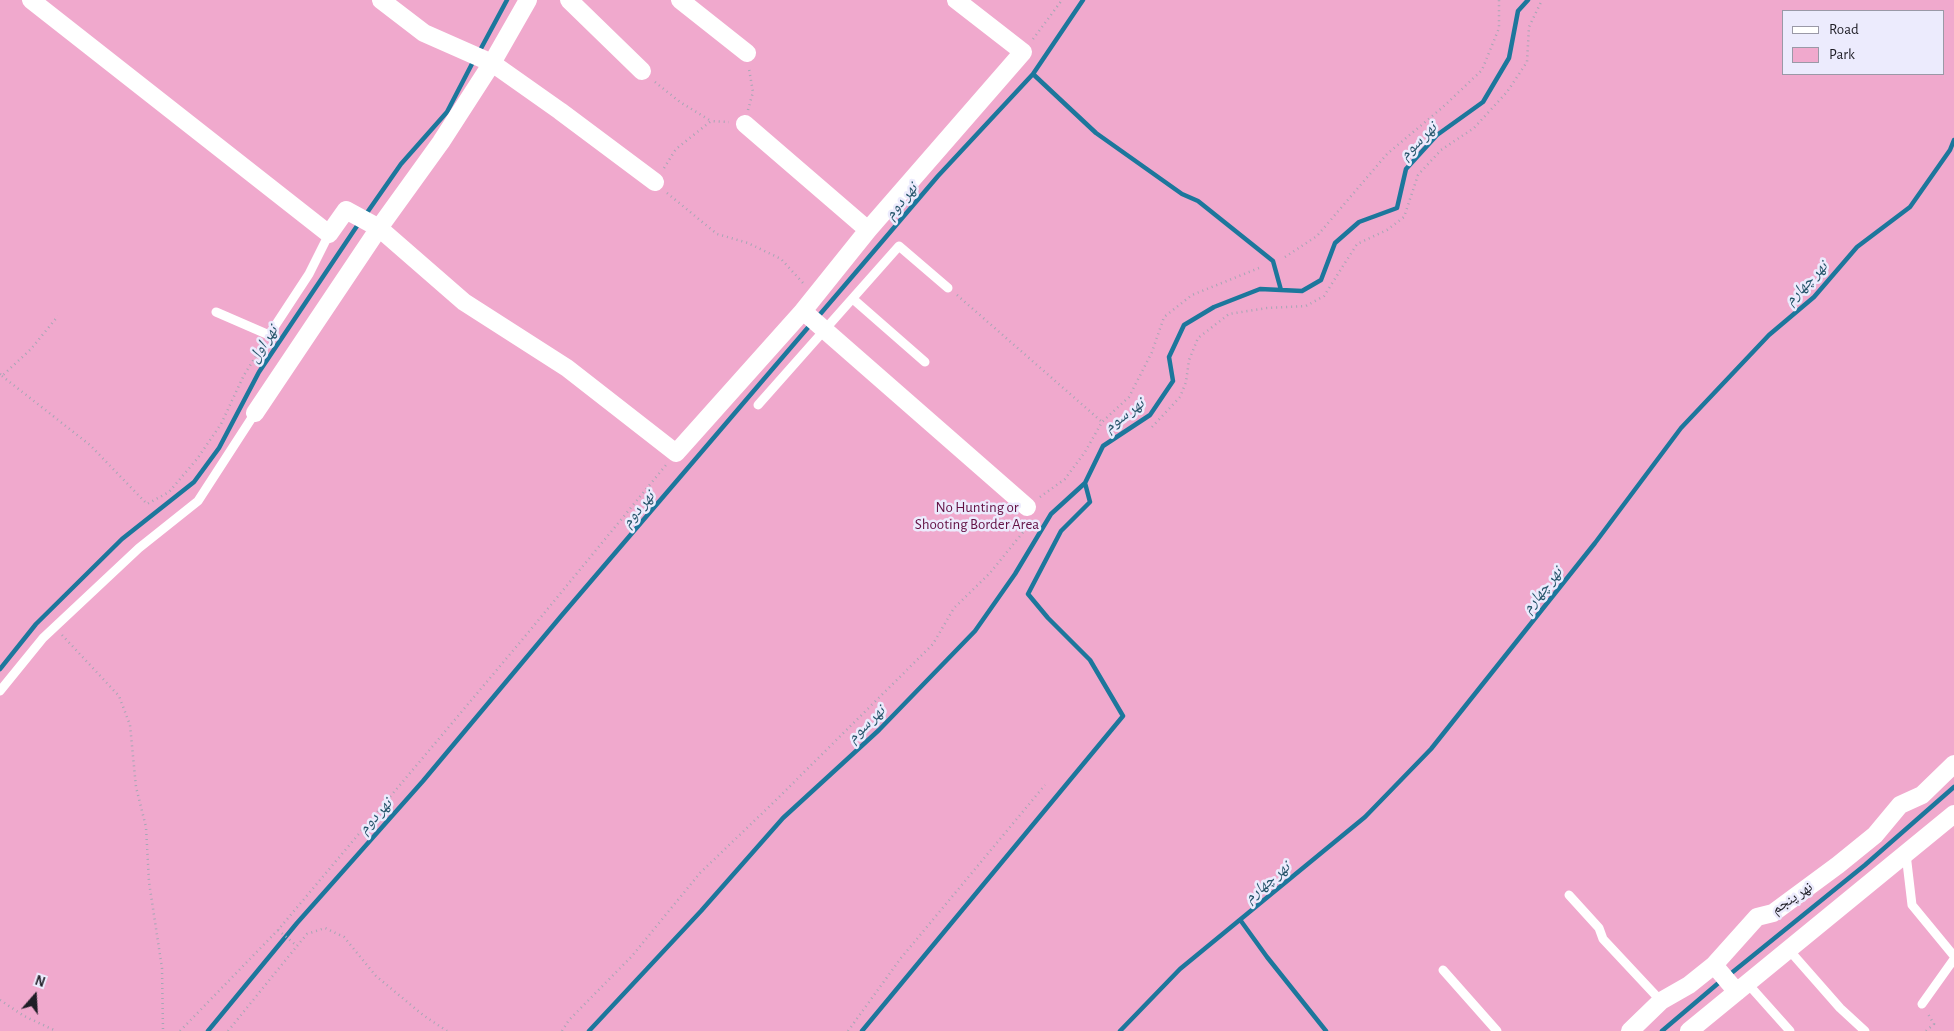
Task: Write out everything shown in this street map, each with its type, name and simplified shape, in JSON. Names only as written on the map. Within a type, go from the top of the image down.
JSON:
[{"type":"street","points":[[31,0],[329,234],[346,210],[375,226],[464,302],[567,368],[676,453],[814,321],[814,296],[868,230],[1023,52],[956,0]]},
{"type":"street","points":[[381,0],[424,33],[487,61],[560,111],[655,182]]},
{"type":"street","points":[[255,413],[375,226],[441,142],[487,61],[528,0]]},
{"type":"street","points":[[569,0],[642,71]]},
{"type":"street","points":[[680,0],[747,53]]},
{"type":"street","points":[[745,124],[868,230]]},
{"type":"street","points":[[814,321],[1026,507]]},
{"type":"street","name":"نهر پنجم","points":[[1689,1031],[1730,979],[1757,917],[1773,913],[1838,866],[1875,835],[1900,805],[1922,795],[1954,764]]},
{"type":"street","name":"نهر پنجم","points":[[1630,1031],[1661,1001],[1689,985],[1730,979],[1789,950],[1954,814]]},
{"type":"lane","points":[[216,312],[269,335],[309,274],[329,234]]},
{"type":"lane","points":[[758,405],[814,321],[853,299],[899,246],[948,288]]},
{"type":"lane","points":[[853,299],[925,362]]},
{"type":"lane","points":[[0,691],[43,638],[139,548],[198,500],[255,413]]},
{"type":"lane","points":[[1906,854],[1912,905],[1954,957],[1922,1004]]},
{"type":"lane","points":[[1569,895],[1599,928],[1602,939],[1661,1001]]},
{"type":"lane","points":[[1789,950],[1840,1008],[1864,1031]]},
{"type":"lane","points":[[1443,970],[1497,1031]]},
{"type":"lane","points":[[1730,979],[1790,1031]]},
{"type":"path","points":[[1023,52],[1062,0]]},
{"type":"path","points":[[1285,257],[1317,236],[1387,154],[1443,107],[1482,70],[1499,28],[1499,0]]},
{"type":"path","points":[[1152,427],[1180,397],[1198,338],[1229,314],[1267,308],[1306,306],[1324,296],[1358,244],[1387,230],[1404,217],[1418,175],[1442,150],[1474,128],[1507,92],[1527,62],[1529,27],[1542,0]]},
{"type":"path","points":[[642,71],[680,102],[711,121],[745,124],[753,92],[747,53]]},
{"type":"path","points":[[711,121],[676,149],[655,182],[717,234],[748,243],[781,259],[814,296]]},
{"type":"path","points":[[562,1031],[570,1020],[632,956],[700,873],[775,802],[933,644],[954,608],[990,573],[1024,531],[1026,507],[1065,480],[1085,452],[1102,422],[1129,397],[1152,352],[1164,317],[1192,295],[1259,268]]},
{"type":"path","points":[[948,288],[1102,422]]},
{"type":"path","points":[[58,316],[31,349],[1,375],[90,445],[147,504],[169,492],[197,459],[221,424],[244,375],[269,335]]},
{"type":"path","points":[[180,1031],[278,930],[527,634],[676,453]]},
{"type":"path","points":[[55,627],[119,696],[130,725],[136,786],[146,827],[149,882],[162,968],[163,1031]]},
{"type":"path","points":[[848,1031],[901,958],[1046,785]]},
{"type":"path","points":[[228,1031],[307,934],[325,928],[344,937],[376,976],[423,1015],[447,1031]]},
{"type":"path","points":[[278,930],[297,946]]},
{"type":"path","points":[[0,1000],[24,1016],[56,1031]]},
{"type":"path","points":[[1922,1004],[1934,1024],[1926,1031]]},
{"type":"green space","name":"No Hunting or Shooting Border Area","points":[[0,0],[1954,0],[1954,1031],[0,1031]]},
{"type":"waterway","name":"نهر اول","points":[[478,54],[507,0]]},
{"type":"waterway","name":"نهر دوم","points":[[816,319],[938,176],[1033,74],[1083,0]]},
{"type":"waterway","name":"نهر سوم","points":[[589,1031],[701,911],[783,818],[879,730],[975,631],[1015,574],[1051,514],[1085,483],[1103,446],[1150,415],[1173,381],[1169,357],[1184,325],[1214,307],[1260,289],[1302,291],[1321,280],[1335,243],[1359,222],[1397,208],[1406,169],[1437,135],[1483,102],[1509,58],[1518,11],[1528,0]]},
{"type":"waterway","name":"نهر اول","points":[[364,217],[401,164],[447,112],[474,60]]},
{"type":"waterway","points":[[1033,74],[1096,133],[1182,194],[1198,201],[1273,261],[1281,290]]},
{"type":"waterway","name":"نهر چهارم","points":[[1120,1031],[1180,969],[1365,817],[1431,749],[1595,543],[1681,428],[1769,335],[1814,297],[1857,247],[1910,207],[1950,150],[1954,140]]},
{"type":"waterway","name":"نهر اول","points":[[0,669],[36,624],[122,539],[194,482],[219,448],[259,372],[359,223]]},
{"type":"waterway","name":"نهر دوم","points":[[208,1031],[297,923],[423,781],[811,324]]},
{"type":"waterway","points":[[862,1031],[1123,716],[1090,660],[1048,618],[1028,594],[1061,531],[1090,502],[1085,483]]},
{"type":"waterway","points":[[1729,975],[1865,865],[1954,787]]},
{"type":"waterway","points":[[1241,921],[1326,1031]]},
{"type":"waterway","points":[[1662,1031],[1722,980]]}]
